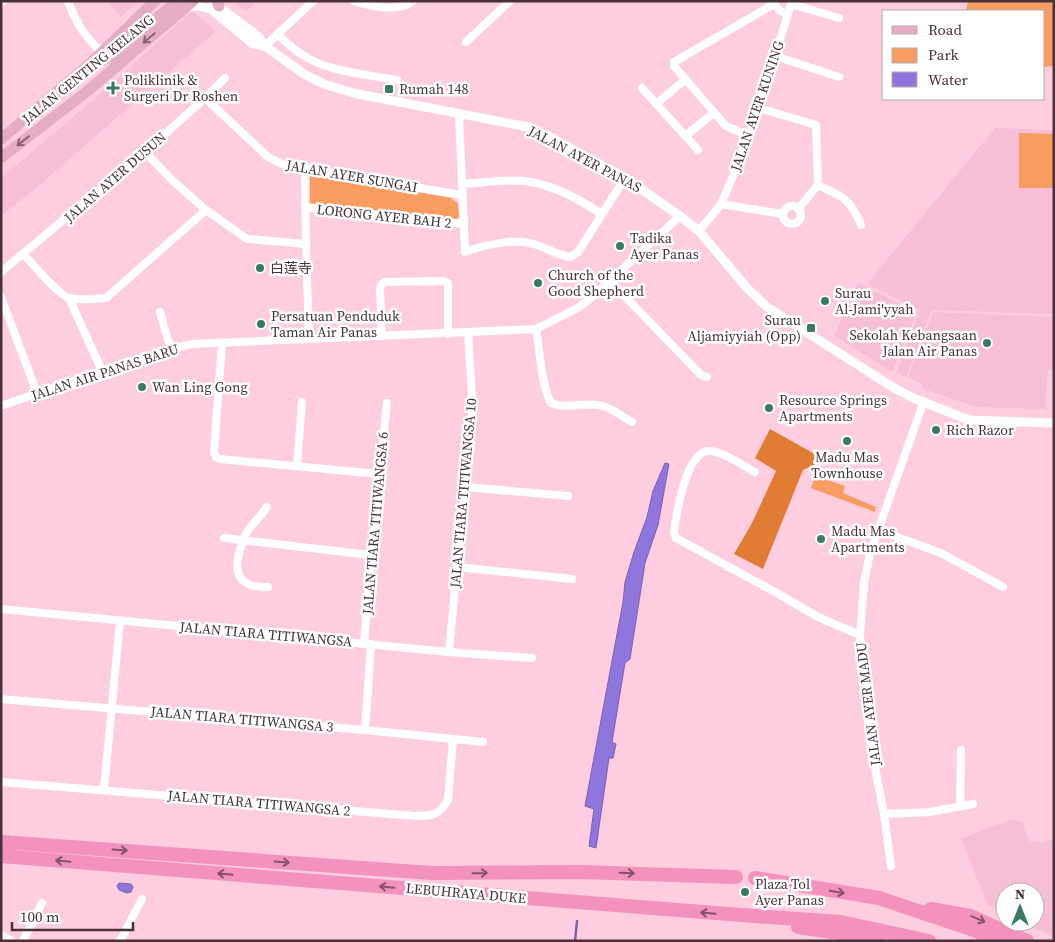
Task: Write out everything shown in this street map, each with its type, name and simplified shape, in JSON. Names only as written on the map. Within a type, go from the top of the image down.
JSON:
[{"type":"highway","name":"LEBUHRAYA DUKE","points":[[1,842],[431,873],[579,872],[736,877]]},
{"type":"highway","name":"LEBUHRAYA DUKE","points":[[1,856],[741,916],[840,922],[929,941]]},
{"type":"highway","points":[[755,878],[879,898],[970,916],[1027,941]]},
{"type":"highway","points":[[879,898],[971,929],[999,941]]},
{"type":"highway","points":[[741,916],[879,941]]},
{"type":"main road","name":"JALAN GENTING KELANG","points":[[1,139],[97,57],[155,1]]},
{"type":"main road","name":"JALAN GENTING KELANG","points":[[1,158],[90,88],[185,3]]},
{"type":"main road","points":[[97,57],[109,58],[185,3]]},
{"type":"street","points":[[68,1],[74,17],[97,57]]},
{"type":"street","points":[[265,46],[313,1]]},
{"type":"street","points":[[354,1],[366,5],[396,8],[408,5],[413,1]]},
{"type":"street","points":[[466,42],[510,1]]},
{"type":"street","name":"JALAN AYER PANAS","points":[[185,3],[211,9],[253,44],[265,46]]},
{"type":"street","name":"JALAN AYER PANAS","points":[[216,3],[258,37],[265,46],[304,74],[324,84],[353,93],[538,130],[625,178],[699,231],[747,288],[767,308],[880,379],[924,402],[969,420],[1054,423]]},
{"type":"street","points":[[749,136],[726,126],[674,66],[674,62],[773,3],[780,11],[788,14]]},
{"type":"street","points":[[792,3],[839,18]]},
{"type":"street","name":"JALAN AYER KUNING","points":[[699,231],[721,204],[749,136],[792,3]]},
{"type":"street","points":[[278,34],[299,53],[322,64],[360,74],[398,80]]},
{"type":"street","points":[[775,56],[839,76]]},
{"type":"street","name":"JALAN AYER DUSUN","points":[[1,272],[24,255],[145,152],[225,78]]},
{"type":"street","points":[[656,104],[686,79]]},
{"type":"street","points":[[642,88],[698,150]]},
{"type":"street","name":"JALAN AYER SUNGAI","points":[[205,98],[268,157],[284,165],[462,195]]},
{"type":"street","points":[[759,108],[816,125],[818,185],[798,209]]},
{"type":"street","points":[[459,113],[465,252],[476,248],[521,242],[534,244],[563,257],[571,257],[578,252],[625,178]]},
{"type":"street","points":[[685,136],[714,113]]},
{"type":"street","points":[[145,152],[172,180],[206,210],[247,239],[306,244]]},
{"type":"street","points":[[305,168],[309,339]]},
{"type":"street","points":[[462,184],[523,181],[550,186],[578,199],[602,214]]},
{"type":"street","points":[[818,185],[844,197],[857,214],[862,225]]},
{"type":"street","points":[[721,204],[783,214]]},
{"type":"street","points":[[793,206],[798,209],[801,217],[795,224],[786,222],[783,214],[788,207],[793,206]]},
{"type":"street","name":"LORONG AYER BAH 2","points":[[305,207],[464,224]]},
{"type":"street","points":[[69,298],[106,298],[206,210]]},
{"type":"street","name":"JALAN AIR PANAS BARU","points":[[1,406],[102,371],[190,344],[536,329],[576,309],[590,299],[680,216]]},
{"type":"street","points":[[24,255],[69,298],[102,371]]},
{"type":"street","points":[[382,336],[380,285],[384,282],[444,281],[448,283],[448,334]]},
{"type":"street","points":[[610,281],[701,375],[708,377]]},
{"type":"street","points":[[1,297],[37,393]]},
{"type":"street","points":[[160,312],[171,350]]},
{"type":"street","points":[[536,329],[544,383],[551,403],[559,406],[604,406],[632,422]]},
{"type":"street","name":"JALAN TIARA TITIWANGSA 10","points":[[449,652],[456,567],[466,487],[465,442],[473,410],[468,333]]},
{"type":"street","points":[[222,343],[214,452],[216,457],[220,459],[380,474]]},
{"type":"street","points":[[297,466],[302,402]]},
{"type":"street","name":"JALAN AYER MADU","points":[[891,866],[884,814],[871,746],[860,635],[864,583],[870,553],[924,402]]},
{"type":"street","name":"JALAN TIARA TITIWANGSA 6","points":[[365,730],[371,555],[387,403]]},
{"type":"street","points":[[755,472],[718,452],[708,450],[698,454],[688,472],[679,500],[674,533],[676,538],[818,617],[860,635]]},
{"type":"street","points":[[466,487],[568,496]]},
{"type":"street","points":[[267,507],[247,532],[237,569],[241,580],[248,585],[268,587]]},
{"type":"street","points":[[878,530],[941,553],[1003,587]]},
{"type":"street","points":[[224,538],[371,555]]},
{"type":"street","points":[[456,567],[572,579]]},
{"type":"street","name":"JALAN TIARA TITIWANGSA","points":[[1,609],[449,652],[532,658]]},
{"type":"street","points":[[104,789],[120,621]]},
{"type":"street","name":"JALAN TIARA TITIWANGSA 3","points":[[1,699],[483,742]]},
{"type":"street","name":"JALAN TIARA TITIWANGSA 2","points":[[1,782],[433,816],[443,809],[448,800],[453,739]]},
{"type":"street","points":[[960,806],[961,750]]},
{"type":"street","points":[[884,814],[930,812],[973,804]]},
{"type":"street","points":[[120,941],[142,899]]},
{"type":"street","points":[[23,941],[42,903]]},
{"type":"street","points":[[1,935],[12,941]]},
{"type":"shaded area","points":[[107,1],[139,1],[121,17]]},
{"type":"shaded area","points":[[234,1],[257,1],[246,12]]},
{"type":"shaded area","points":[[192,11],[216,31],[42,183],[1,216],[1,178],[99,95]]},
{"type":"shaded area","points":[[995,128],[1054,130],[1054,314],[932,310],[906,377],[896,373],[920,310],[867,284]]},
{"type":"shaded area","points":[[858,283],[917,312],[892,372],[834,336]]},
{"type":"shaded area","name":"Sekolah Kebangsaan Jalan Air Panas","points":[[933,312],[1054,317],[1054,371],[1048,370],[1045,409],[976,407],[921,388],[922,384],[908,377]]},
{"type":"shaded area","points":[[770,429],[820,457],[818,463],[803,470],[763,569],[734,554],[752,523],[776,471],[755,458]]},
{"type":"shaded area","points":[[1012,819],[1022,822],[1029,841],[1043,843],[1054,838],[1054,937],[1044,932],[1045,882],[995,882],[995,908],[987,904],[961,839]]},
{"type":"green space","points":[[968,1],[1054,1],[1054,66],[1045,67],[1045,10],[966,10]]},
{"type":"green space","points":[[1019,133],[1054,134],[1054,188],[1019,188]]},
{"type":"green space","points":[[310,173],[451,198],[458,204],[459,217],[456,219],[309,204]]},
{"type":"green space","points":[[815,476],[845,486],[843,493],[876,507],[875,512],[811,488]]},
{"type":"water","points":[[665,463],[669,464],[658,525],[645,563],[630,659],[625,663],[612,742],[616,744],[613,758],[609,758],[596,848],[589,846],[594,809],[585,806],[623,602],[625,582],[647,517],[653,491]]},
{"type":"water","points":[[119,883],[131,884],[133,887],[131,892],[127,893],[119,890],[117,886]]},
{"type":"waterway","points":[[575,941],[577,921]]},
{"type":"place","name":"Poliklinik & Surgeri Dr Roshen","points":[[113,88]]},
{"type":"place","name":"Rumah 148","points":[[389,89]]},
{"type":"place","name":"Tadika Ayer Panas","points":[[620,246]]},
{"type":"place","name":"白莲寺","points":[[260,268]]},
{"type":"place","name":"Church of the Good Shepherd","points":[[538,283]]},
{"type":"place","name":"Surau Al-Jami'yyah","points":[[825,301]]},
{"type":"place","name":"Persatuan Penduduk Taman Air Panas","points":[[261,324]]},
{"type":"place","name":"Surau Aljamiyyiah (Opp)","points":[[811,328]]},
{"type":"place","name":"Sekolah Kebangsaan Jalan Air Panas","points":[[987,343]]},
{"type":"place","name":"Wan Ling Gong","points":[[142,387]]},
{"type":"place","name":"Resource Springs Apartments","points":[[769,408]]},
{"type":"place","name":"Rich Razor","points":[[936,430]]},
{"type":"place","name":"Madu Mas Townhouse","points":[[847,441]]},
{"type":"place","name":"Madu Mas Apartments","points":[[821,539]]},
{"type":"place","name":"Plaza Tol Ayer Panas","points":[[745,892]]}]
